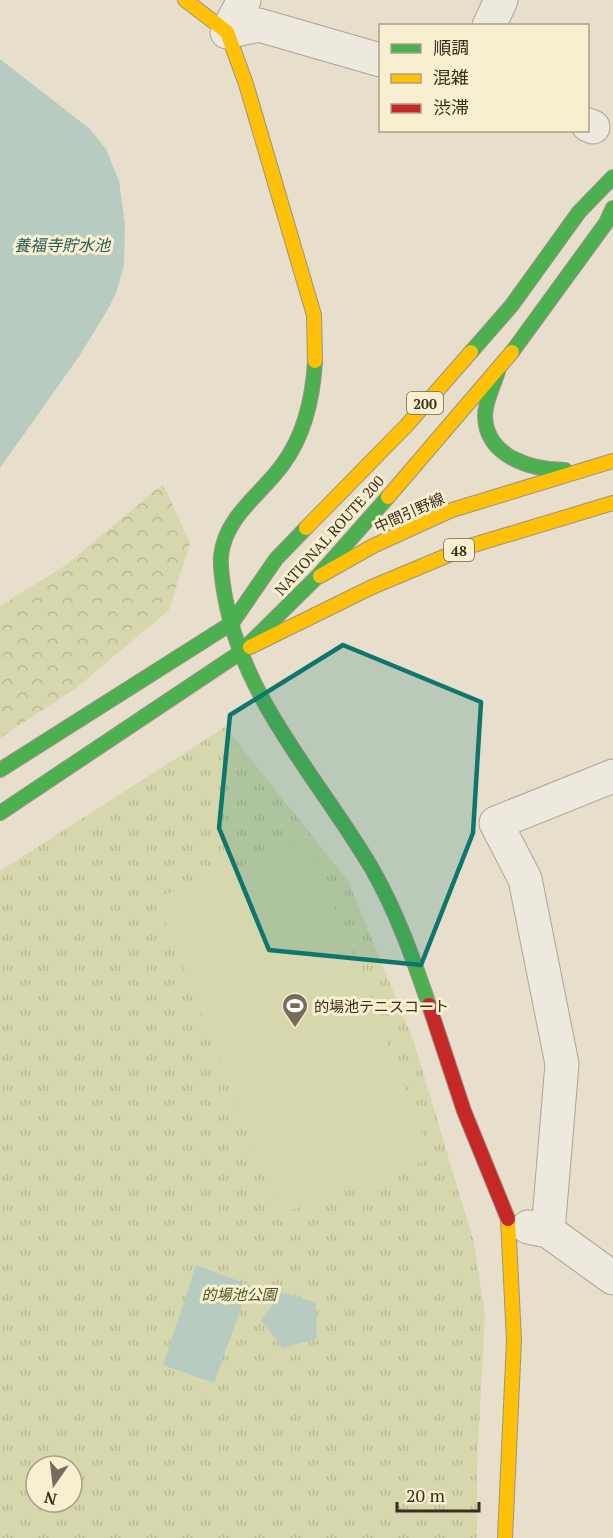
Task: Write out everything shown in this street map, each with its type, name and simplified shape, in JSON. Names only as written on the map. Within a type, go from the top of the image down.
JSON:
[{"type":"main road","points":[[185,0],[227,32],[246,84],[314,315],[317,353],[311,397],[302,430],[284,463],[229,525],[220,548],[222,579],[240,652],[258,692],[375,874],[414,963],[465,1113],[509,1222],[515,1342],[514,1411],[505,1538]]},
{"type":"main road","name":"NATIONAL ROUTE 200","points":[[0,770],[232,623],[276,559],[407,425],[512,305],[579,212],[613,177]]},
{"type":"main road","name":"NATIONAL ROUTE 200","points":[[0,813],[240,652],[317,577],[498,371],[606,223],[613,208]]},
{"type":"main road","points":[[498,371],[485,416],[492,439],[506,454],[523,465],[542,471],[581,470]]},
{"type":"main road","name":"中間引野線","points":[[232,623],[373,546],[452,510],[613,461]]},
{"type":"main road","name":"48","points":[[240,652],[372,587],[470,546],[613,502]]},
{"type":"street","points":[[227,32],[244,0]]},
{"type":"street","points":[[490,24],[501,0]]},
{"type":"street","points":[[227,32],[259,25],[379,59]]},
{"type":"street","points":[[548,1231],[562,1064],[525,879],[496,823],[613,776]]},
{"type":"street","points":[[509,1222],[548,1231],[613,1278]]},
{"type":"highlighted area","points":[[343,645],[481,702],[473,833],[421,965],[269,950],[219,828],[230,715]]},
{"type":"green space","points":[[163,484],[190,543],[169,610],[76,688],[0,738],[0,606],[66,565]]},
{"type":"green space","name":"的場池公園","points":[[225,727],[348,881],[414,1042],[474,1243],[485,1315],[477,1464],[477,1538],[0,1538],[0,871]]},
{"type":"green space","name":"的場池テニスコート","points":[[309,840],[432,1159],[281,1214],[156,898]]},
{"type":"water","name":"養福寺貯水池","points":[[0,59],[90,129],[106,149],[119,181],[125,224],[124,265],[116,293],[108,309],[80,355],[0,468]]},
{"type":"water","points":[[196,1265],[249,1285],[214,1383],[163,1365]]},
{"type":"water","points":[[282,1292],[316,1303],[317,1339],[282,1348],[261,1320]]},
{"type":"traffic: fast","points":[[471,352],[512,305],[579,212],[613,177]]},
{"type":"traffic: fast","points":[[512,352],[606,223],[613,208]]},
{"type":"traffic: fast","points":[[315,361],[310,402],[291,452],[237,517],[224,542],[221,561],[225,597],[235,635],[249,671],[286,738],[351,834],[380,883],[403,934],[429,1005]]},
{"type":"traffic: fast","points":[[498,371],[485,410],[487,430],[493,442],[502,451],[525,464],[565,470]]},
{"type":"traffic: fast","points":[[0,813],[241,652],[317,577],[388,497]]},
{"type":"traffic: fast","points":[[0,770],[232,623],[276,559],[306,528]]},
{"type":"traffic: slow","points":[[185,0],[227,32],[246,84],[314,315],[315,361]]},
{"type":"traffic: slow","points":[[306,528],[407,425],[471,352]]},
{"type":"traffic: slow","points":[[388,497],[512,352]]},
{"type":"traffic: slow","points":[[320,576],[373,546],[452,510],[613,461]]},
{"type":"traffic: slow","points":[[250,647],[372,587],[470,546],[613,503]]},
{"type":"traffic: slow","points":[[505,1538],[514,1340],[508,1219]]},
{"type":"traffic: jam","points":[[429,1005],[464,1111],[508,1219]]},
{"type":"place","name":"的場池テニスコート","points":[[295,1029]]}]
